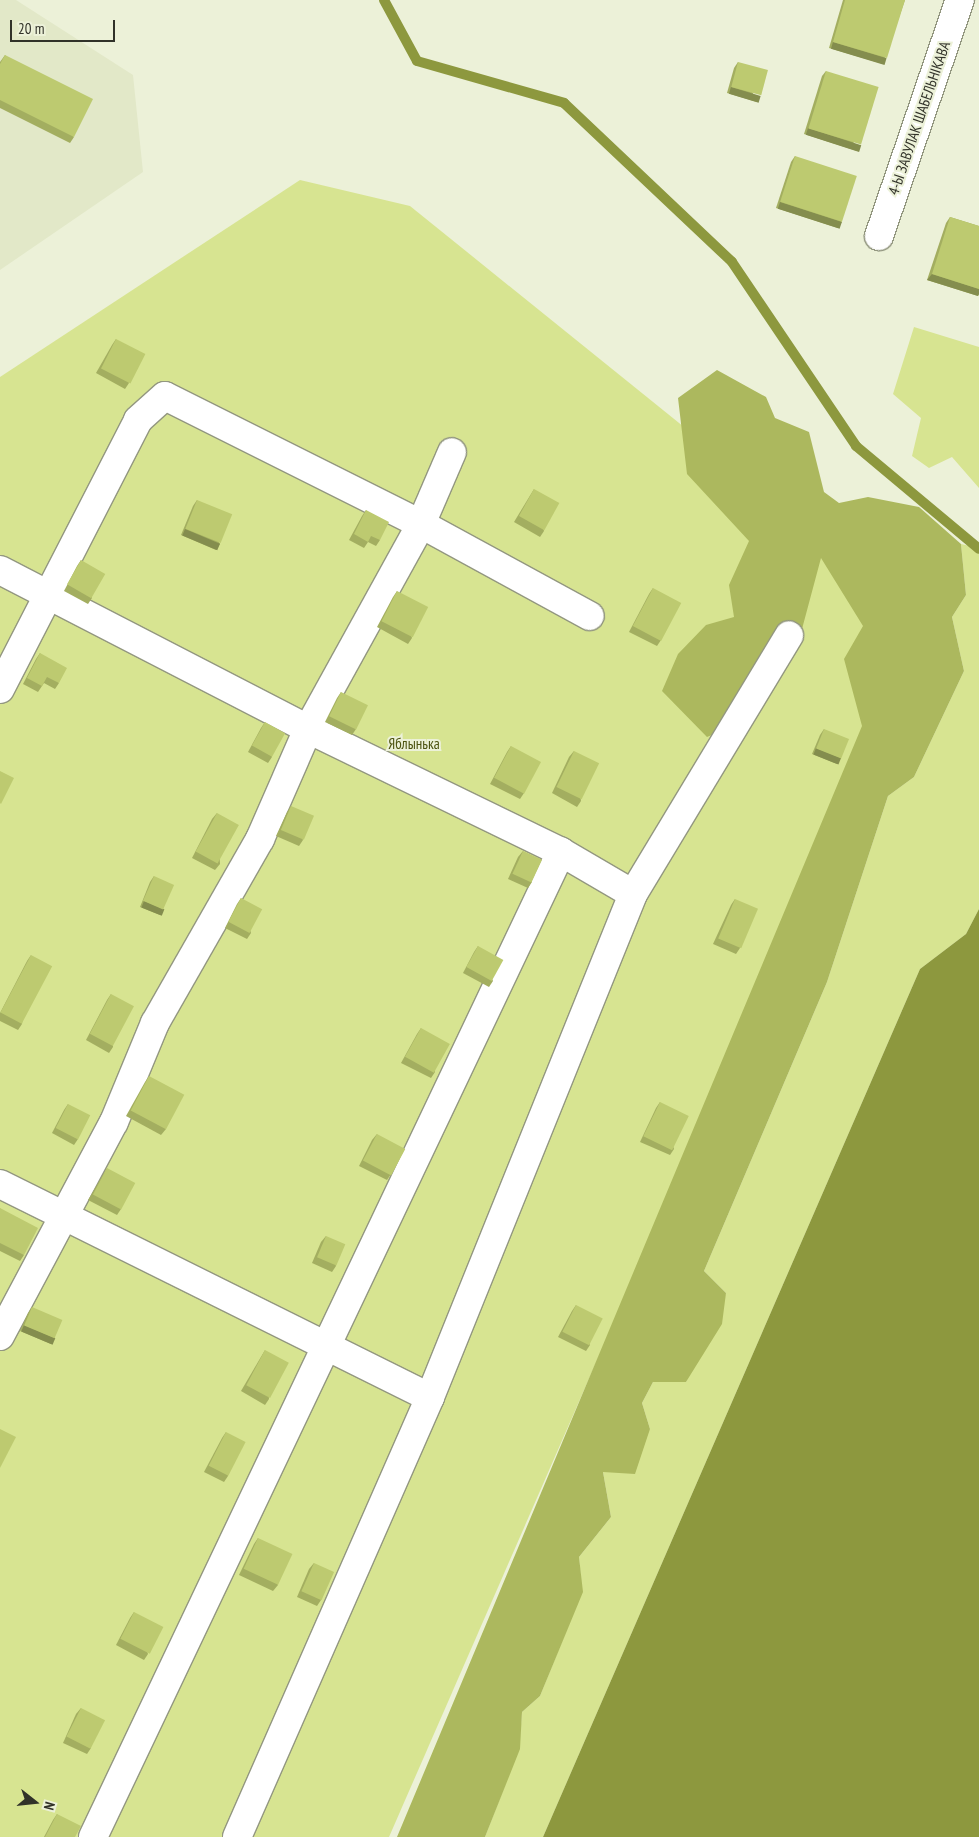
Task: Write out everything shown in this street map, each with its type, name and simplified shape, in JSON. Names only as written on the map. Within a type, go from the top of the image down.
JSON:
[{"type":"street","name":"4-Ы ЗАВУЛАК ШАБЕЛЬНІКАВА","points":[[879,236],[960,0]]},
{"type":"street","points":[[0,689],[45,597],[138,420],[165,396],[421,524],[590,616]]},
{"type":"street","points":[[0,1336],[114,1122],[155,1023],[260,839],[308,730],[421,524],[452,452]]},
{"type":"street","points":[[0,570],[45,597],[308,730],[561,852],[633,894]]},
{"type":"street","points":[[236,1837],[430,1397],[633,894],[789,635]]},
{"type":"street","points":[[92,1837],[325,1344],[561,852]]},
{"type":"street","points":[[0,1184],[64,1213],[430,1397]]},
{"type":"shaded area","points":[[0,0],[16,0],[133,75],[143,172],[0,270]]},
{"type":"shaded area","points":[[717,370],[766,397],[775,418],[809,432],[824,492],[839,503],[868,497],[919,507],[961,544],[966,595],[952,617],[964,671],[914,777],[888,796],[827,982],[704,1271],[726,1293],[722,1324],[686,1382],[653,1382],[642,1403],[650,1429],[635,1474],[603,1472],[611,1517],[579,1557],[583,1592],[540,1696],[522,1712],[520,1749],[485,1837],[397,1837],[862,726],[844,659],[863,626],[821,558],[802,629],[781,677],[750,719],[707,737],[662,691],[678,654],[706,625],[734,617],[729,585],[749,541],[687,474],[678,398]]},
{"type":"shaded area","points":[[979,909],[979,1837],[543,1837],[920,969],[966,934]]},
{"type":"green space","name":"Яблынька","points":[[300,180],[410,206],[921,618],[389,1837],[0,1837],[0,377]]},
{"type":"green space","points":[[914,327],[979,347],[979,488],[952,457],[929,468],[912,456],[921,418],[893,394]]},
{"type":"green space","points":[[961,544],[979,548],[979,909],[966,934],[920,969],[543,1837],[485,1837],[519,1749],[522,1712],[540,1696],[582,1592],[579,1557],[611,1517],[603,1472],[650,1429],[642,1403],[653,1382],[686,1382],[726,1293],[704,1271],[827,982],[888,796],[914,777],[964,671],[952,617],[966,595]]},
{"type":"building","points":[[845,0],[905,0],[887,58],[833,42]]},
{"type":"building","points":[[5,55],[93,99],[74,137],[0,100],[0,64]]},
{"type":"building","points":[[738,62],[768,70],[761,95],[731,87]]},
{"type":"building","points":[[826,71],[879,87],[861,144],[808,128]]},
{"type":"building","points":[[795,156],[857,176],[842,222],[780,202]]},
{"type":"building","points":[[950,217],[979,226],[979,289],[932,274]]},
{"type":"building","points":[[116,339],[145,354],[130,383],[101,368]]},
{"type":"building","points":[[534,489],[559,503],[544,530],[519,516]]},
{"type":"building","points":[[197,500],[232,514],[221,543],[185,529]]},
{"type":"building","points":[[366,510],[389,522],[380,540],[371,536],[368,542],[354,534]]},
{"type":"building","points":[[81,560],[105,574],[91,598],[67,584]]},
{"type":"building","points":[[653,588],[681,603],[661,641],[633,626]]},
{"type":"building","points":[[397,591],[428,607],[413,637],[382,621]]},
{"type":"building","points":[[40,653],[67,668],[59,683],[47,677],[42,686],[27,678]]},
{"type":"building","points":[[341,692],[368,705],[356,729],[329,716]]},
{"type":"building","points":[[265,722],[285,733],[272,757],[252,746]]},
{"type":"building","points":[[824,729],[849,739],[841,759],[816,748]]},
{"type":"building","points":[[511,746],[541,762],[524,794],[494,778]]},
{"type":"building","points":[[574,751],[599,763],[582,799],[556,787]]},
{"type":"building","points":[[0,771],[14,778],[1,804],[0,803]]},
{"type":"building","points":[[291,806],[314,816],[304,840],[281,830]]},
{"type":"building","points":[[217,813],[239,825],[218,864],[196,851]]},
{"type":"building","points":[[523,851],[542,860],[531,883],[512,874]]},
{"type":"building","points":[[154,876],[174,885],[163,910],[143,901]]},
{"type":"building","points":[[241,898],[262,909],[250,933],[228,922]]},
{"type":"building","points":[[735,899],[758,909],[741,948],[718,939]]},
{"type":"building","points":[[478,946],[503,960],[492,981],[466,967]]},
{"type":"building","points":[[31,955],[52,966],[22,1024],[0,1012]]},
{"type":"building","points":[[111,994],[134,1006],[113,1046],[90,1034]]},
{"type":"building","points":[[421,1028],[450,1044],[434,1073],[405,1057]]},
{"type":"building","points":[[149,1076],[184,1095],[166,1129],[131,1110]]},
{"type":"building","points":[[660,1102],[689,1116],[672,1150],[643,1136]]},
{"type":"building","points":[[68,1104],[90,1115],[78,1139],[56,1128]]},
{"type":"building","points":[[377,1134],[405,1149],[391,1176],[363,1160]]},
{"type":"building","points":[[107,1168],[135,1183],[121,1210],[93,1194]]},
{"type":"building","points":[[0,1208],[38,1228],[24,1255],[0,1243]]},
{"type":"building","points":[[326,1236],[345,1244],[336,1265],[317,1257]]},
{"type":"building","points":[[576,1305],[603,1319],[589,1345],[562,1332]]},
{"type":"building","points":[[32,1307],[62,1320],[55,1338],[24,1325]]},
{"type":"building","points":[[265,1350],[289,1363],[270,1398],[246,1385]]},
{"type":"building","points":[[0,1429],[16,1437],[0,1468]]},
{"type":"building","points":[[226,1432],[246,1442],[228,1476],[209,1466]]},
{"type":"building","points":[[258,1538],[292,1554],[278,1585],[244,1569]]},
{"type":"building","points":[[314,1563],[334,1572],[321,1600],[301,1591]]},
{"type":"building","points":[[134,1612],[163,1627],[150,1654],[120,1639]]},
{"type":"building","points":[[81,1708],[105,1720],[91,1749],[66,1737]]},
{"type":"building","points":[[57,1814],[81,1826],[75,1837],[45,1837]]},
{"type":"waterway","points":[[384,0],[417,61],[564,103],[732,262],[856,446],[979,549]]}]
